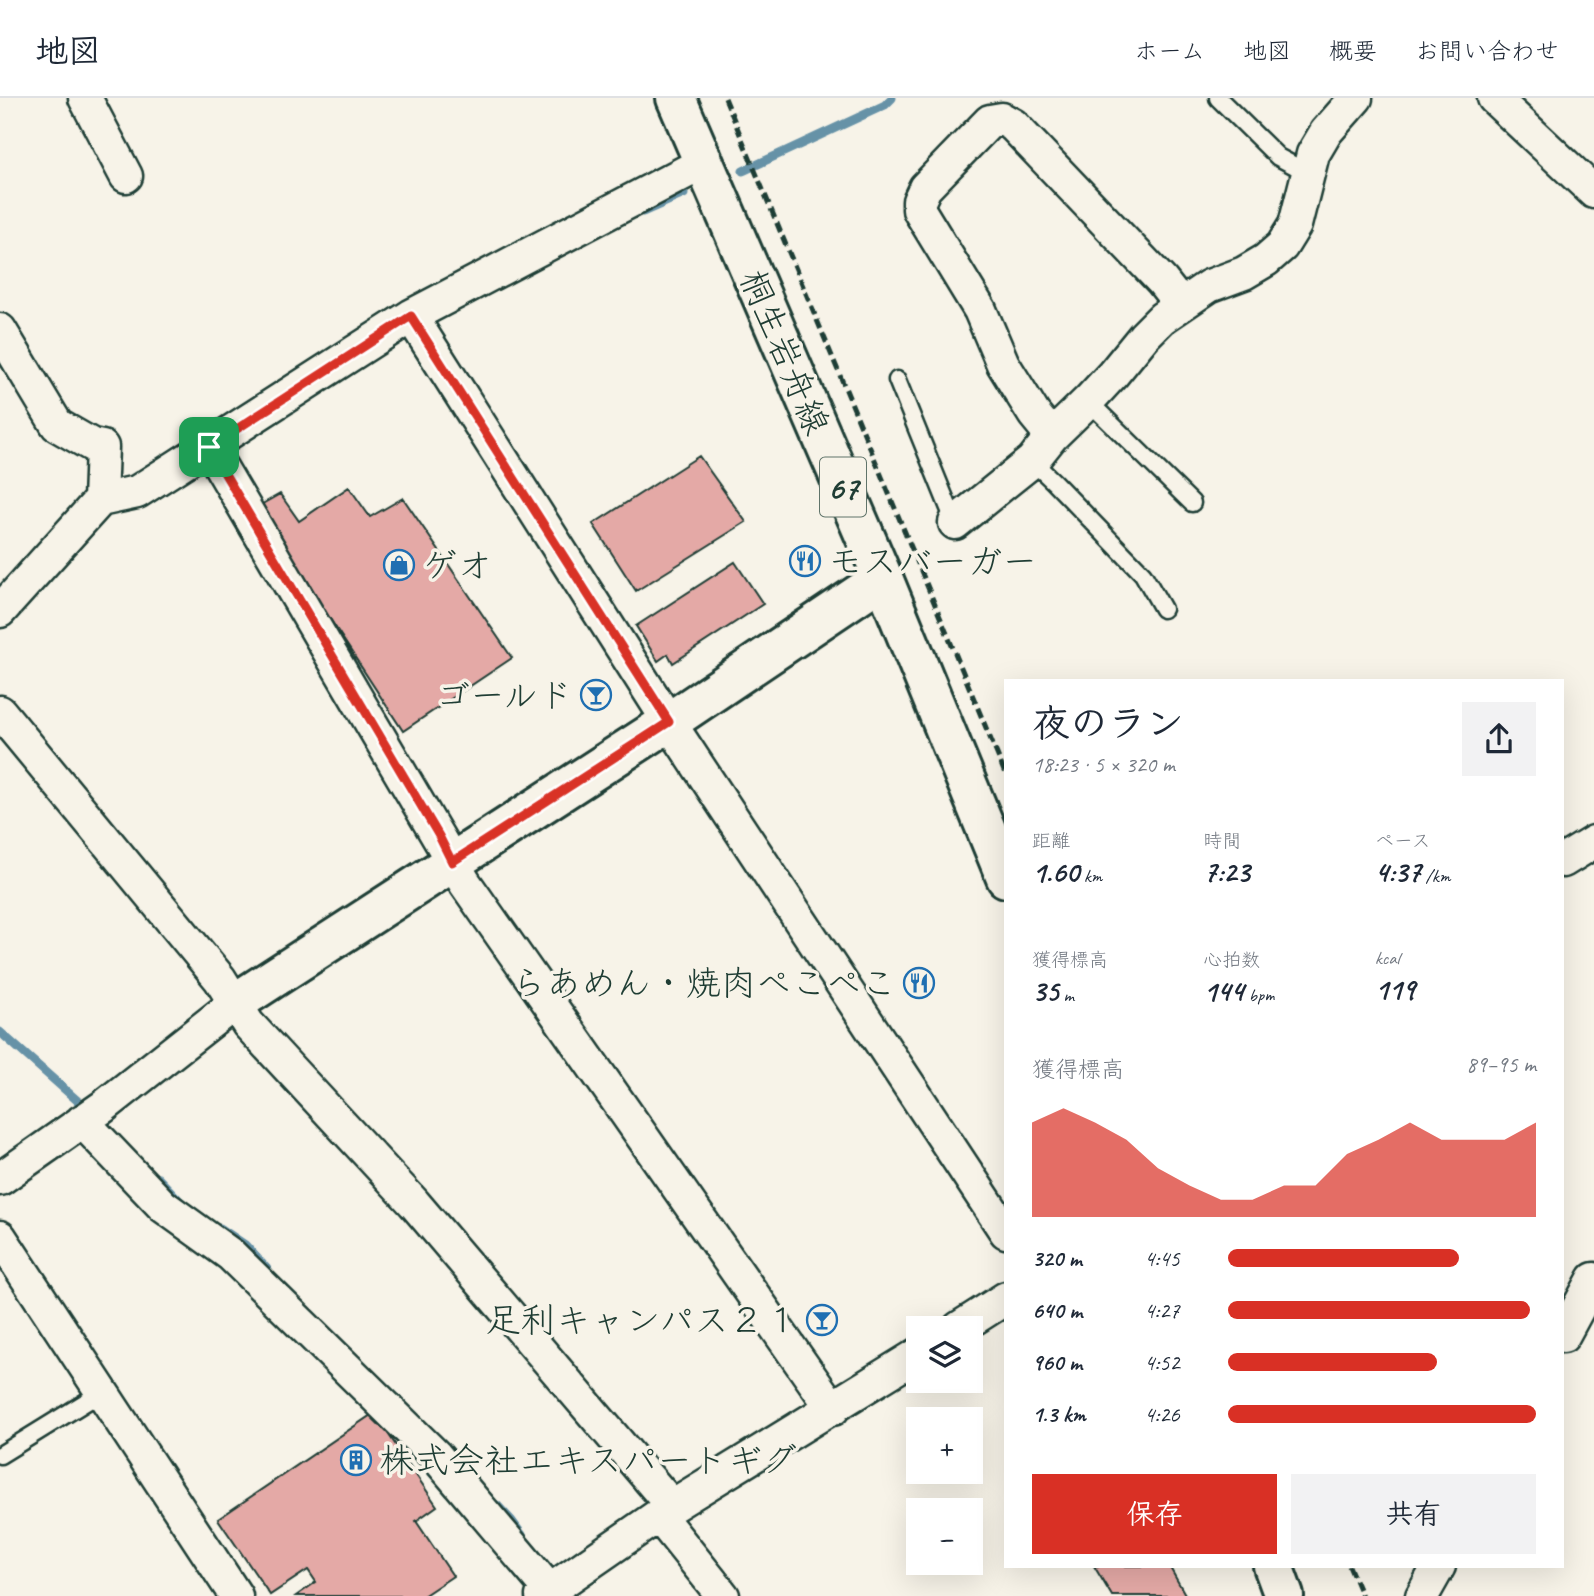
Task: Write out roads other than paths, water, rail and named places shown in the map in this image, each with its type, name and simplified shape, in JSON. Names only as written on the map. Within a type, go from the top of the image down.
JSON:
[{"type":"main road","name":"桐生岩舟線","points":[[676,98],[883,578],[1004,873]]},
{"type":"main road","points":[[234,1003],[669,722],[883,578]]},
{"type":"main road","points":[[1274,1568],[1284,1596]]},
{"type":"street","points":[[85,98],[126,176]]},
{"type":"street","points":[[956,523],[1032,461],[1162,318],[1209,286],[1244,273],[1266,260],[1282,246],[1295,225],[1313,154],[1326,132],[1356,98]]},
{"type":"street","points":[[1494,98],[1594,192]]},
{"type":"street","points":[[1052,436],[1034,414],[1003,364],[980,310],[919,210],[919,201],[925,188],[990,121],[1002,119],[1013,125],[1162,281],[1180,304]]},
{"type":"street","points":[[0,611],[100,500],[137,492],[411,316],[703,163]]},
{"type":"street","points":[[411,316],[669,722],[1004,1229]]},
{"type":"street","points":[[0,330],[57,425],[92,445],[102,447],[100,500]]},
{"type":"street","points":[[209,447],[452,862],[833,1409]]},
{"type":"street","points":[[0,712],[220,979],[248,1024],[414,1203],[666,1511],[723,1596]]},
{"type":"street","points":[[1564,860],[1594,842]]},
{"type":"street","points":[[0,1179],[92,1115],[234,1003]]},
{"type":"street","points":[[92,1115],[163,1206],[230,1255],[436,1456],[548,1594],[666,1511],[906,1362]]},
{"type":"street","points":[[0,1237],[236,1596]]},
{"type":"street","points":[[1564,1334],[1594,1279]]},
{"type":"street","points":[[978,1316],[1004,1299]]},
{"type":"street","points":[[1422,1596],[1437,1568]]},
{"type":"lane","points":[[1218,98],[1278,157],[1308,173]]},
{"type":"lane","points":[[897,380],[956,523]]},
{"type":"lane","points":[[1088,401],[1192,503]]},
{"type":"lane","points":[[1032,461],[1143,574],[1163,609]]},
{"type":"lane","points":[[0,1455],[102,1392]]},
{"type":"waterway","points":[[743,171],[885,105],[892,98]]},
{"type":"waterway","points":[[643,212],[684,194]]},
{"type":"waterway","points":[[0,1032],[88,1110]]},
{"type":"waterway","points":[[158,1178],[182,1203]]},
{"type":"waterway","points":[[220,1228],[245,1245],[267,1269]]},
{"type":"waterway","points":[[497,1505],[522,1535]]},
{"type":"railway","points":[[725,98],[1004,771]]},
{"type":"railway","points":[[1350,1568],[1362,1596]]},
{"type":"place","name":"モスバーガー","points":[[805,561]]},
{"type":"place","name":"ゲオ","points":[[399,565]]},
{"type":"place","name":"ゴールド","points":[[596,695]]},
{"type":"place","name":"らあめん・焼肉ぺこぺこ","points":[[919,983]]},
{"type":"place","name":"足利キャンパス２１","points":[[822,1320]]},
{"type":"place","name":"株式会社エキスパートギグ","points":[[356,1460]]}]
